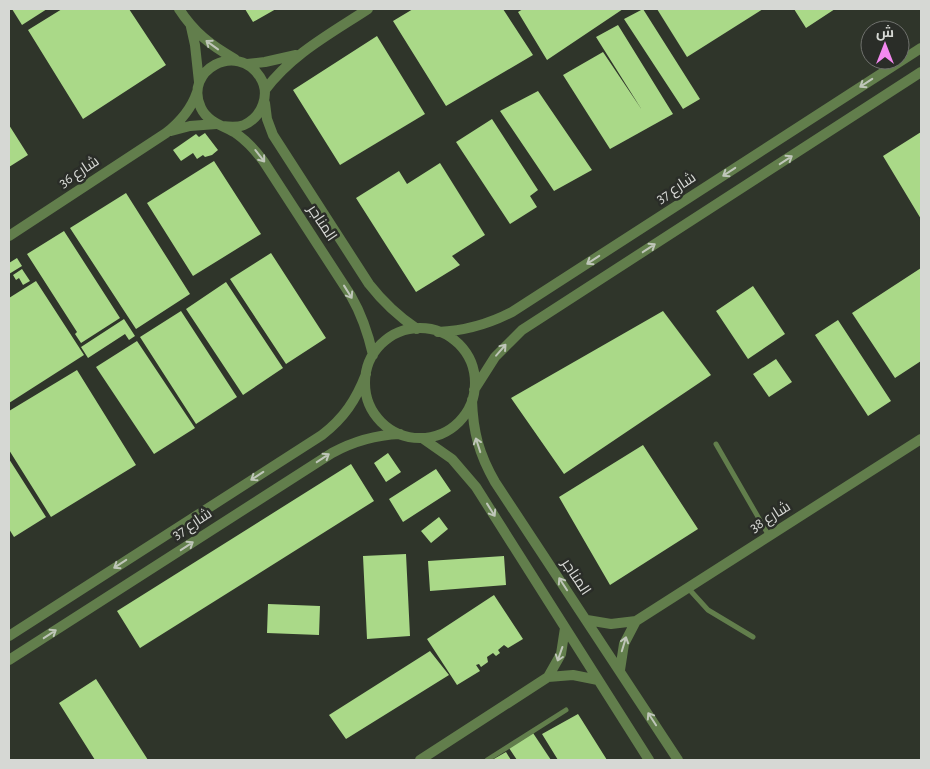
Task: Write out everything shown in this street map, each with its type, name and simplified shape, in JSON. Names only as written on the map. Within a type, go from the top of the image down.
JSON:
[{"type":"street","points":[[179,9],[190,26],[220,51],[247,64],[256,71],[262,80],[265,90],[264,101],[260,112],[253,120],[233,128],[219,125],[207,118],[201,109],[198,99],[199,85],[195,45],[190,26]]},
{"type":"street","points":[[265,90],[286,65],[299,54],[368,9]]},
{"type":"street","name":"شارع 37","points":[[438,332],[476,328],[512,312],[921,48]]},
{"type":"street","points":[[247,64],[282,59],[299,54]]},
{"type":"street","points":[[199,85],[205,72],[214,64],[225,60],[237,60]]},
{"type":"street","points":[[473,395],[472,369],[466,354],[456,342],[438,332],[417,329],[396,334],[387,339],[373,354],[366,374],[366,395],[372,410],[382,423],[400,434],[422,438],[438,434],[453,427],[467,410],[473,395],[495,358],[522,330],[921,72]]},
{"type":"street","name":"شارع 36","points":[[9,236],[166,133],[189,109],[199,85]]},
{"type":"street","name":"المناجر","points":[[264,101],[267,119],[273,135],[369,284],[399,316],[417,329]]},
{"type":"street","name":"شارع 36","points":[[166,133],[190,126],[219,125]]},
{"type":"street","name":"المناجر","points":[[219,125],[238,135],[253,147],[264,162],[351,296],[369,334],[373,354]]},
{"type":"street","name":"شارع 37","points":[[9,636],[322,435],[350,409],[366,374]]},
{"type":"street","name":"المناجر","points":[[473,395],[473,422],[485,463],[678,760]]},
{"type":"street","name":"شارع 37","points":[[9,660],[332,453],[364,438],[400,434]]},
{"type":"street","points":[[422,438],[452,459],[476,487],[649,760]]},
{"type":"street","name":"شارع 38","points":[[587,620],[611,624],[636,621],[921,439]]},
{"type":"street","name":"شارع 38","points":[[620,670],[624,644],[636,621]]},
{"type":"street","points":[[548,678],[560,654],[565,628]]},
{"type":"street","points":[[420,760],[548,678],[573,675],[598,680]]},
{"type":"lane","points":[[716,444],[769,536]]},
{"type":"lane","points":[[687,588],[708,610],[753,637]]},
{"type":"lane","points":[[487,760],[566,710]]},
{"type":"shaded area","points":[[9,9],[921,9],[921,760],[9,760]]},
{"type":"building","points":[[12,9],[47,9],[22,25]]},
{"type":"building","points":[[62,9],[129,9],[166,65],[83,119],[28,30]]},
{"type":"building","points":[[245,9],[276,9],[253,22]]},
{"type":"building","points":[[413,9],[503,9],[533,55],[446,106],[393,21]]},
{"type":"building","points":[[523,9],[623,9],[547,60],[518,12]]},
{"type":"building","points":[[643,9],[700,99],[683,109],[624,19]]},
{"type":"building","points":[[657,9],[763,9],[687,57]]},
{"type":"building","points":[[794,9],[835,9],[806,28]]},
{"type":"building","points":[[618,25],[673,114],[610,149],[563,75],[603,52],[642,110],[596,37]]},
{"type":"building","points":[[377,36],[425,114],[340,165],[293,90]]},
{"type":"building","points":[[538,91],[592,170],[554,191],[500,111]]},
{"type":"building","points":[[492,119],[538,190],[530,196],[537,207],[510,224],[456,142]]},
{"type":"building","points":[[9,125],[28,155],[9,167]]},
{"type":"building","points":[[921,132],[921,219],[883,156]]},
{"type":"building","points":[[205,133],[218,150],[212,155],[205,157],[203,155],[197,159],[193,153],[181,161],[173,150],[196,134],[199,137]]},
{"type":"building","points":[[214,161],[261,234],[193,276],[147,203]]},
{"type":"building","points":[[440,163],[485,235],[452,256],[460,265],[416,292],[356,198],[399,171],[407,184]]},
{"type":"building","points":[[126,193],[190,294],[136,329],[70,228]]},
{"type":"building","points":[[64,231],[120,318],[81,343],[75,334],[77,332],[27,254]]},
{"type":"building","points":[[271,253],[326,338],[286,364],[230,279]]},
{"type":"building","points":[[17,258],[22,266],[9,274],[9,263]]},
{"type":"building","points":[[921,268],[921,361],[895,378],[852,313]]},
{"type":"building","points":[[22,269],[30,281],[23,285],[19,278],[16,280],[13,275]]},
{"type":"building","points":[[36,281],[84,355],[9,403],[9,298]]},
{"type":"building","points":[[226,282],[283,368],[243,395],[186,309]]},
{"type":"building","points":[[753,286],[785,334],[748,359],[716,311]]},
{"type":"building","points":[[181,311],[237,397],[196,424],[140,337]]},
{"type":"building","points":[[663,311],[711,375],[564,474],[511,398]]},
{"type":"building","points":[[124,319],[135,336],[129,340],[125,334],[88,358],[81,347]]},
{"type":"building","points":[[838,320],[891,401],[868,416],[815,335]]},
{"type":"building","points":[[137,341],[195,428],[154,454],[96,367]]},
{"type":"building","points":[[776,359],[792,382],[769,397],[753,374]]},
{"type":"building","points":[[77,370],[136,465],[51,517],[9,450],[9,411]]},
{"type":"building","points":[[643,445],[698,529],[610,585],[559,497]]},
{"type":"building","points":[[388,453],[401,472],[386,482],[374,463]]},
{"type":"building","points":[[9,459],[46,517],[14,537],[9,529]]},
{"type":"building","points":[[351,464],[374,501],[140,648],[117,611]]},
{"type":"building","points":[[436,469],[451,491],[403,522],[389,499]]},
{"type":"building","points":[[439,517],[448,529],[431,543],[421,531]]},
{"type":"building","points":[[406,554],[410,636],[367,639],[363,556]]},
{"type":"building","points":[[504,556],[506,585],[430,591],[428,561]]},
{"type":"building","points":[[494,595],[523,639],[508,648],[504,645],[498,650],[500,653],[496,656],[493,653],[487,657],[488,662],[481,667],[479,664],[476,665],[480,671],[457,685],[427,639]]},
{"type":"building","points":[[268,604],[320,606],[319,635],[267,633]]},
{"type":"building","points":[[430,651],[449,675],[346,739],[329,715]]},
{"type":"building","points":[[96,679],[148,760],[95,760],[59,703]]},
{"type":"building","points":[[578,714],[607,760],[558,760],[542,734]]},
{"type":"building","points":[[533,733],[551,760],[517,760],[509,748]]},
{"type":"building","points":[[506,752],[511,760],[492,760]]}]
